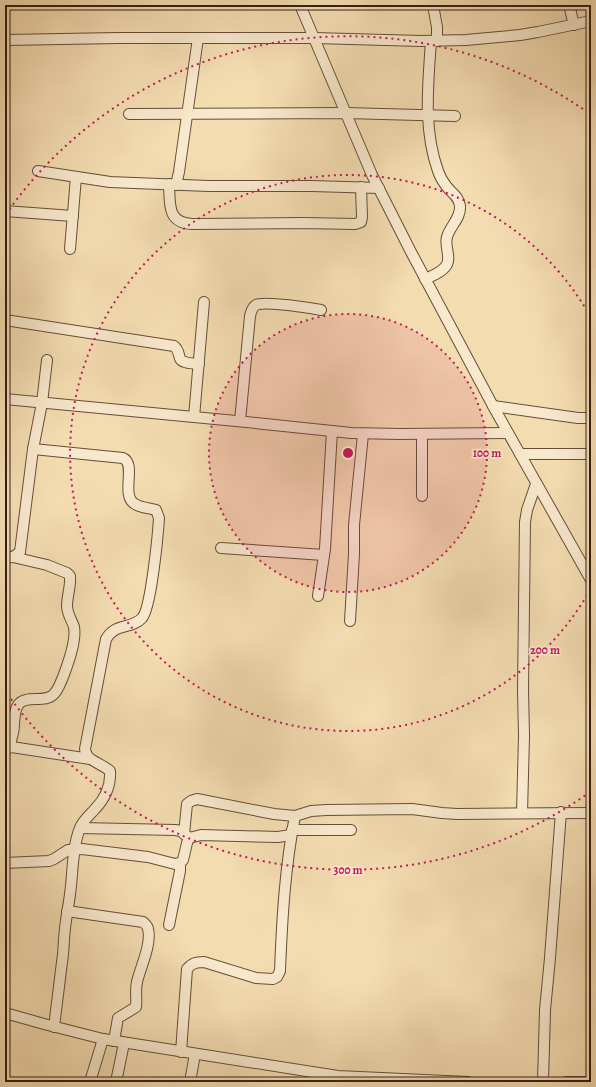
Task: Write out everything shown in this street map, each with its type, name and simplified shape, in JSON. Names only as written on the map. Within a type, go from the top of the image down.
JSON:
[{"type":"street","points":[[300,5],[372,175],[380,188],[425,279],[493,406],[591,580]]},
{"type":"street","points":[[425,279],[439,272],[448,263],[447,237],[458,217],[460,208],[459,200],[456,195],[445,185],[438,171],[432,148],[428,116],[428,85],[437,27],[433,5]]},
{"type":"street","points":[[569,5],[574,25]]},
{"type":"street","points":[[5,40],[118,38],[314,38],[434,41],[466,40],[520,35],[591,21]]},
{"type":"street","points":[[198,38],[187,114],[170,206],[174,217],[178,221],[184,224],[354,224],[361,222],[362,217],[360,187]]},
{"type":"street","points":[[129,114],[346,113],[455,116]]},
{"type":"street","points":[[38,171],[110,182],[208,186],[312,186],[380,188]]},
{"type":"street","points":[[70,249],[76,177]]},
{"type":"street","points":[[5,211],[73,216]]},
{"type":"street","points":[[194,417],[204,302]]},
{"type":"street","points":[[240,421],[250,316],[252,309],[256,306],[267,304],[322,310]]},
{"type":"street","points":[[5,320],[174,346],[178,349],[179,357],[182,361],[186,363],[199,364]]},
{"type":"street","points":[[9,557],[20,552],[33,449],[42,403],[46,360]]},
{"type":"street","points":[[5,399],[363,434],[508,433]]},
{"type":"street","points":[[493,406],[578,418],[591,418]]},
{"type":"street","points":[[318,596],[326,548],[332,431]]},
{"type":"street","points":[[350,621],[354,554],[354,525],[363,434]]},
{"type":"street","points":[[422,434],[422,496]]},
{"type":"street","points":[[33,449],[126,459],[129,464],[129,494],[131,501],[136,505],[156,510],[159,518],[150,594],[146,612],[143,618],[138,622],[112,631],[106,639],[85,748],[86,754],[106,767],[110,771],[111,776],[105,795],[96,809],[80,828],[75,849],[54,1027]]},
{"type":"street","points":[[520,454],[591,454]]},
{"type":"street","points":[[522,813],[524,736],[523,690],[525,522],[530,500],[536,484]]},
{"type":"street","points":[[221,548],[324,555]]},
{"type":"street","points":[[9,557],[47,565],[67,573],[70,576],[67,606],[74,627],[74,635],[71,652],[56,692],[53,696],[22,701],[18,705],[15,712],[13,732],[7,747],[90,758]]},
{"type":"street","points":[[170,925],[180,871],[180,863],[183,860],[187,843],[187,804],[197,799],[274,814],[295,816],[311,811],[326,810],[412,809],[457,814],[591,812]]},
{"type":"street","points":[[543,1082],[546,1005],[561,812]]},
{"type":"street","points":[[181,1052],[187,969],[190,964],[204,962],[256,978],[273,979],[278,977],[280,971],[281,928],[295,816]]},
{"type":"street","points":[[80,828],[181,831],[187,836],[278,837],[292,833],[351,830]]},
{"type":"street","points":[[5,863],[49,861],[68,850],[75,849],[148,857],[175,864],[180,863]]},
{"type":"street","points":[[67,911],[143,922],[147,925],[149,930],[147,948],[137,982],[136,1007],[118,1018],[119,1042],[116,1082]]},
{"type":"street","points":[[5,1013],[103,1039],[342,1079],[468,1082]]},
{"type":"street","points":[[90,1082],[103,1039]]},
{"type":"street","points":[[190,1082],[195,1054]]},
{"type":"street","points":[[566,1082],[591,1082]]}]
